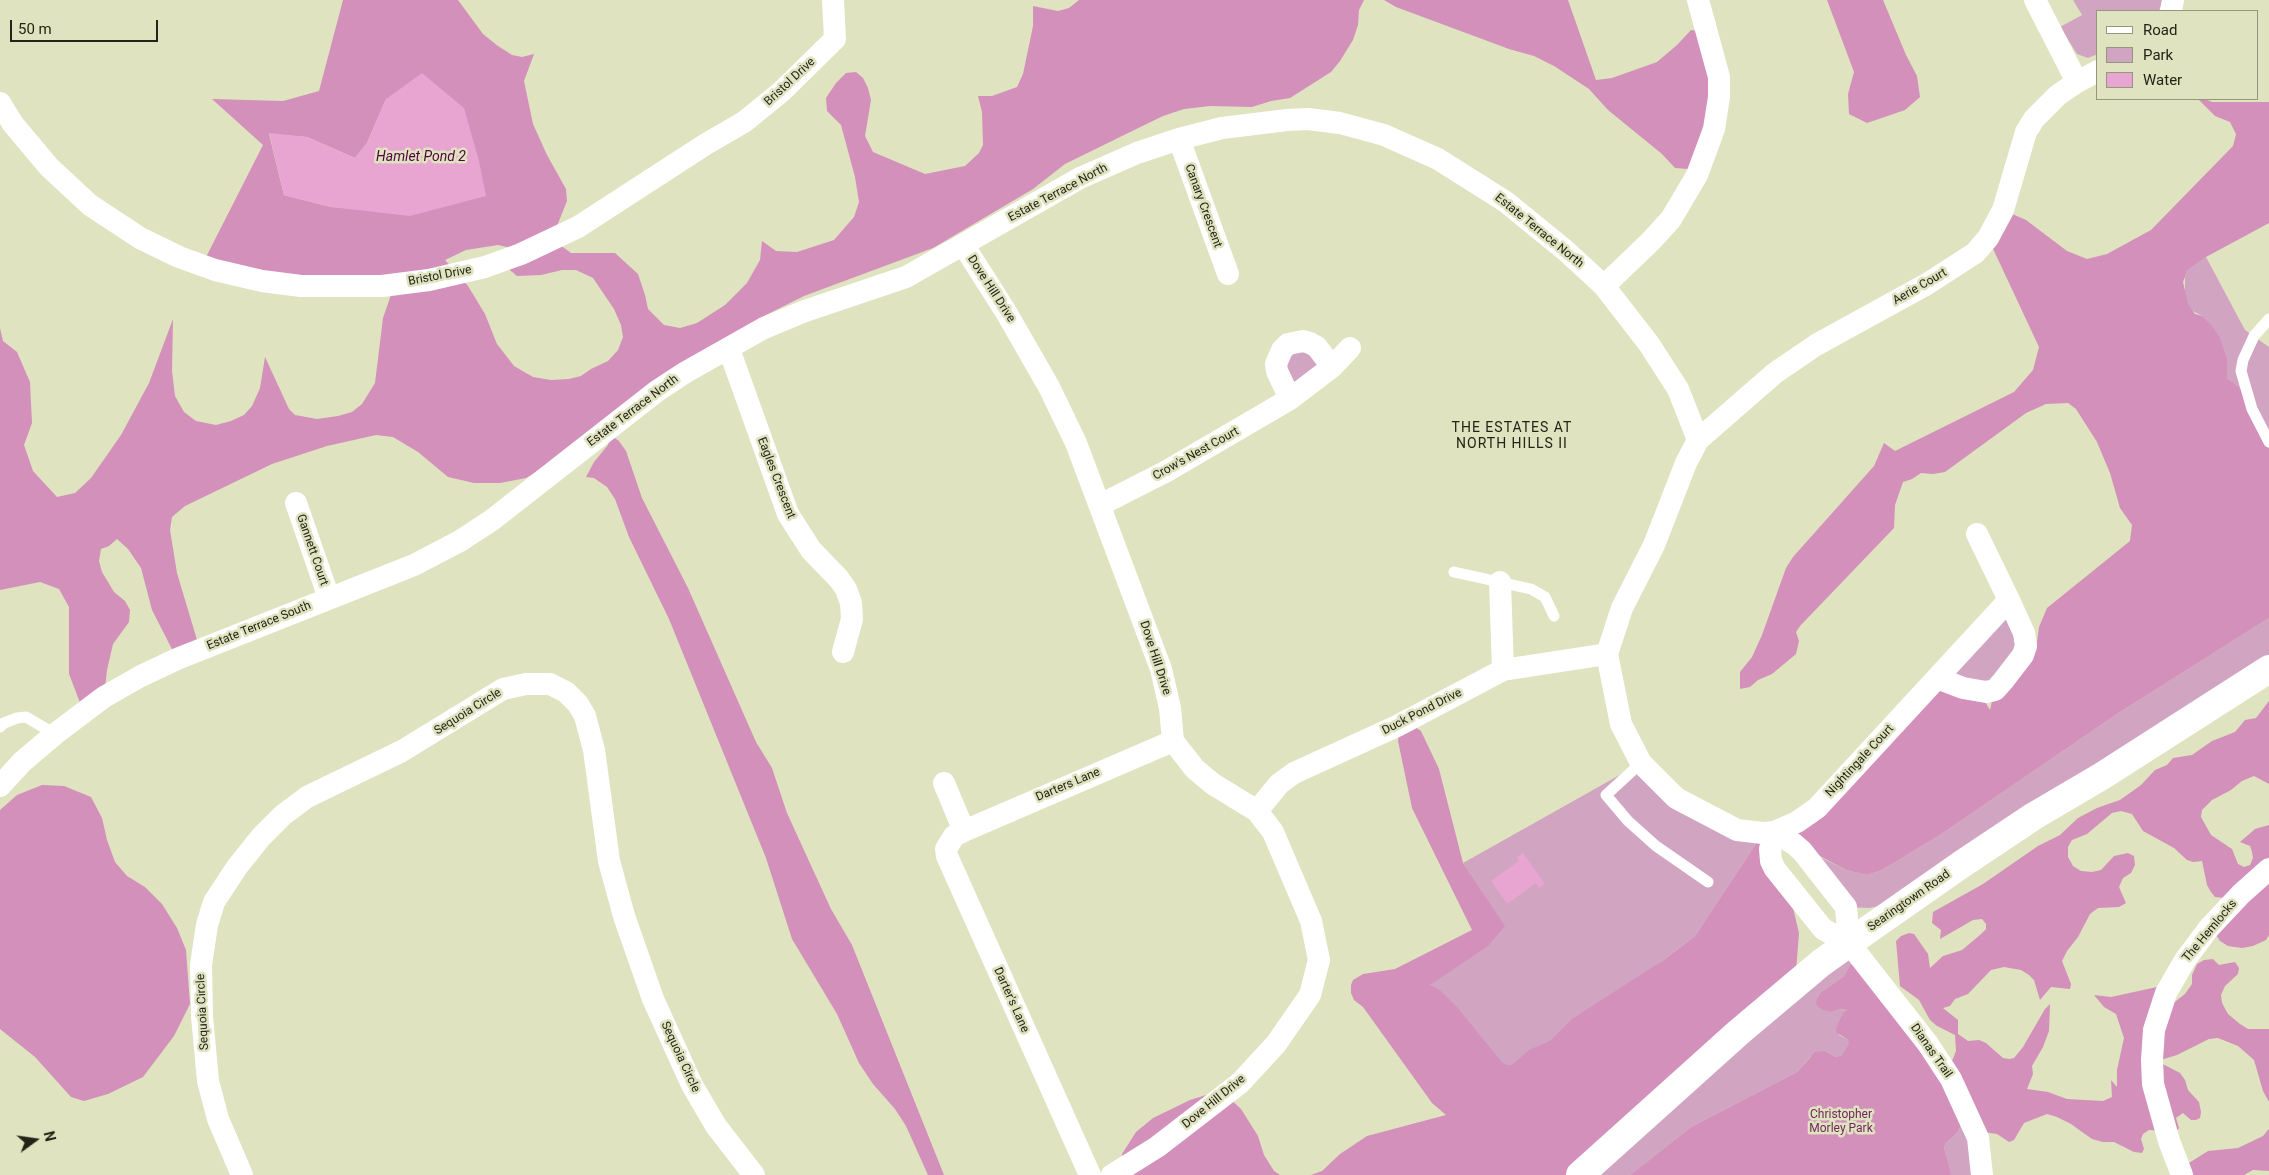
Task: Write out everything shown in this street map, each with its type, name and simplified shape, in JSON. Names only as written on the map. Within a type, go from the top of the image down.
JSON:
[{"type":"main road","name":"Searingtown Road","points":[[1580,1175],[1739,1032],[1814,969],[1849,943],[2034,816],[2102,776],[2269,669]]},
{"type":"street","name":"Bristol Drive","points":[[0,103],[13,124],[49,168],[90,205],[140,238],[179,257],[215,270],[262,281],[301,286],[382,286],[429,280],[485,267],[521,254],[578,227],[706,144],[744,122],[781,92],[835,39],[833,0]]},
{"type":"street","points":[[1604,286],[1651,241],[1671,218],[1697,175],[1714,129],[1719,97],[1719,76],[1698,0]]},
{"type":"street","points":[[2035,0],[2077,82]]},
{"type":"street","name":"Aerie Court","points":[[1698,440],[1775,373],[1816,344],[1927,284],[1975,252],[1988,238],[2003,210],[2026,132],[2034,119],[2058,95],[2096,72]]},
{"type":"street","name":"Estate Terrace North","points":[[533,488],[657,391],[686,372],[764,328],[805,311],[906,277],[964,246],[1080,178],[1136,153],[1222,128],[1308,119],[1340,123],[1384,134],[1438,159],[1506,202],[1566,251],[1604,286],[1664,365],[1678,389],[1698,440]]},
{"type":"street","name":"Canary Crescent","points":[[1179,139],[1228,274]]},
{"type":"street","name":"Dove Hill Drive","points":[[964,246],[1006,312],[1049,387],[1076,443],[1161,669],[1170,708],[1173,741],[1195,768],[1213,784],[1257,811],[1273,832],[1311,920],[1319,960],[1310,995],[1276,1044],[1240,1083],[1157,1147],[1112,1175]]},
{"type":"street","points":[[1290,399],[1277,371],[1276,364],[1282,350],[1288,344],[1303,341],[1310,343],[1317,348],[1332,367]]},
{"type":"street","name":"Crow's Nest Court","points":[[1100,505],[1165,472],[1290,399],[1332,367],[1350,348]]},
{"type":"street","name":"Eagles Crescent","points":[[729,349],[788,514],[812,550],[839,579],[851,603],[852,619],[844,652]]},
{"type":"street","points":[[1698,440],[1682,471],[1654,545],[1622,608],[1607,654],[1621,724],[1641,763],[1676,798],[1737,830],[1763,833],[1774,832],[1802,851],[1846,907],[1849,943]]},
{"type":"street","name":"Estate Terrace South","points":[[0,786],[22,762],[55,734],[104,697],[141,676],[177,659],[414,565],[460,541],[492,520],[533,488]]},
{"type":"street","name":"Gannett Court","points":[[296,503],[329,598]]},
{"type":"street","points":[[1937,678],[1963,688],[1986,692],[1995,690],[2023,655],[2027,643],[2009,600],[1977,534]]},
{"type":"street","points":[[1500,582],[1503,670]]},
{"type":"street","name":"Nightingale Court","points":[[1774,832],[1796,822],[1817,808],[2009,600]]},
{"type":"street","name":"Duck Pond Drive","points":[[1257,811],[1274,789],[1294,773],[1397,726],[1503,670],[1607,654]]},
{"type":"street","name":"Sequoia Circle","points":[[242,1175],[218,1119],[207,1072],[202,1016],[201,965],[207,926],[214,902],[237,867],[261,837],[283,815],[307,797],[402,752],[503,689],[526,684],[550,684],[566,692],[578,704],[586,716],[594,750],[609,860],[624,916],[653,999],[692,1085],[716,1126],[754,1175]]},
{"type":"street","name":"Darters Lane","points":[[964,831],[1173,741]]},
{"type":"street","points":[[944,782],[964,831]]},
{"type":"street","name":"Darter's Lane","points":[[964,831],[954,836],[949,842],[946,856],[1090,1175]]},
{"type":"street","points":[[1774,832],[1770,849],[1771,861],[1775,869],[1823,929],[1849,943]]},
{"type":"street","name":"The Hemlocks","points":[[2182,1175],[2169,1141],[2153,1084],[2154,1030],[2166,993],[2184,960],[2209,928],[2241,894],[2269,869]]},
{"type":"street","name":"Dianas Trail","points":[[1849,943],[1928,1044],[1951,1079],[1968,1112],[1978,1138],[1982,1175]]},
{"type":"lane","points":[[2269,319],[2254,336],[2243,360],[2241,371],[2252,410],[2269,442]]},
{"type":"lane","points":[[1454,572],[1531,589],[1545,597],[1554,616]]},
{"type":"lane","points":[[0,727],[10,720],[26,717],[55,734]]},
{"type":"lane","points":[[1641,763],[1606,794],[1628,821],[1642,834],[1708,882]]},
{"type":"green space","points":[[343,0],[458,0],[483,34],[498,46],[512,55],[522,57],[534,54],[524,81],[533,124],[547,155],[566,189],[567,201],[557,226],[556,242],[571,253],[615,253],[638,274],[648,309],[664,325],[680,328],[697,323],[725,305],[747,283],[760,260],[762,241],[776,251],[797,252],[834,240],[854,217],[859,202],[855,177],[841,125],[827,111],[826,98],[836,83],[846,73],[856,72],[863,78],[868,88],[871,100],[865,136],[873,152],[925,174],[965,166],[979,153],[983,145],[982,112],[978,96],[992,96],[1017,87],[1023,74],[1033,26],[1033,6],[1058,11],[1069,8],[1079,0],[1364,0],[1359,10],[1358,25],[1353,40],[1340,61],[1331,72],[1290,98],[1252,107],[1210,106],[1184,109],[1163,116],[1065,164],[1033,189],[933,248],[804,296],[764,316],[526,478],[500,483],[474,483],[448,477],[418,452],[393,437],[376,435],[327,446],[272,464],[185,506],[172,517],[170,530],[177,573],[200,650],[177,659],[152,610],[141,568],[128,549],[117,539],[109,546],[101,549],[99,561],[102,572],[114,592],[125,601],[130,610],[129,622],[113,644],[107,670],[104,697],[84,713],[69,674],[69,607],[59,589],[40,582],[0,590],[0,328],[3,341],[17,352],[30,382],[32,423],[24,445],[33,471],[57,497],[75,493],[91,478],[121,435],[149,383],[173,319],[172,371],[175,396],[184,412],[196,421],[216,425],[244,415],[252,406],[260,388],[265,357],[289,409],[295,415],[317,419],[352,412],[362,404],[375,383],[383,318],[393,289],[202,265],[263,145],[212,99],[283,101],[319,91]],"holes":[[[386,99],[368,210],[331,207],[284,195],[269,134],[307,137],[355,158],[367,143]],[[498,245],[515,249],[504,265],[517,276],[576,270],[593,278],[614,309],[621,325],[623,337],[618,350],[608,361],[581,376],[551,380],[533,377],[514,366],[497,344],[485,314],[468,286],[445,260],[466,250]]]},
{"type":"green space","points":[[1384,0],[1568,0],[1596,80],[1612,78],[1657,62],[1691,30],[1698,31],[1719,97],[1688,169],[1675,168],[1662,154],[1608,110],[1589,89],[1554,66],[1534,56],[1509,49],[1396,7]]},
{"type":"green space","points":[[1827,0],[1883,0],[1917,76],[1920,97],[1905,110],[1867,123],[1849,114],[1848,94],[1854,72]]},
{"type":"green space","points":[[2073,0],[2163,0],[2159,10],[2096,10],[2096,55],[2088,58],[2077,54],[2060,27],[2082,15]]},
{"type":"green space","points":[[2199,100],[2212,102],[2269,102],[2269,223],[2206,257],[2187,271],[2183,282],[2188,304],[2195,314],[2202,316],[2212,326],[2220,338],[2227,359],[2227,378],[2238,386],[2245,396],[2269,442],[2269,618],[2117,714],[1940,835],[1882,870],[1867,875],[1846,870],[1775,832],[1799,933],[1796,971],[1580,1175],[1311,1175],[1322,1171],[1340,1154],[1367,1136],[1446,1115],[1432,1103],[1363,1007],[1354,1000],[1351,993],[1353,980],[1363,974],[1395,969],[1472,930],[1412,808],[1398,741],[1399,735],[1415,727],[1421,731],[1439,769],[1463,863],[1505,926],[1488,946],[1430,985],[1441,991],[1456,1006],[1501,1061],[1506,1065],[1512,1065],[1529,1050],[1550,1041],[1572,1019],[1662,961],[1695,936],[1763,833],[1774,832],[1937,690],[1984,700],[1990,710],[1992,701],[2036,650],[2039,627],[2047,608],[2130,541],[2132,525],[2120,508],[2110,473],[2097,442],[2076,409],[2068,403],[2046,404],[2026,413],[1945,472],[1921,473],[1903,482],[1895,505],[1894,528],[1800,626],[1796,632],[1799,641],[1796,654],[1772,674],[1758,680],[1750,687],[1740,689],[1740,672],[1752,657],[1762,635],[1786,568],[1793,557],[1874,466],[1884,443],[1895,451],[2014,392],[2033,370],[2039,347],[1988,238],[2003,210],[2026,220],[2067,251],[2087,259],[2107,254],[2151,230],[2233,146],[2236,134],[2230,122],[2215,116]]},
{"type":"green space","points":[[2206,257],[2245,330],[2269,347],[2269,442],[2238,386],[2227,378],[2227,359],[2202,316],[2191,310],[2185,299],[2185,276],[2187,271]]},
{"type":"green space","points":[[1295,344],[1329,366],[1291,395],[1283,352]]},
{"type":"green space","points":[[611,435],[619,441],[626,451],[642,498],[688,588],[756,742],[772,768],[787,813],[831,909],[852,945],[944,1175],[928,1175],[906,1126],[859,1063],[837,1014],[792,939],[766,858],[669,619],[629,537],[615,499],[607,487],[594,478],[586,477],[594,462],[608,445]]},
{"type":"green space","points":[[2008,608],[2022,644],[1990,687],[1943,676]]},
{"type":"green space","points":[[2269,618],[2269,669],[1895,903],[1869,908],[1846,907],[1798,846],[1846,870],[1867,875],[1882,870],[1940,835],[2117,714]]},
{"type":"green space","name":"Christopher Morley Park","points":[[2269,701],[2269,784],[2254,776],[2242,781],[2231,790],[2212,800],[2202,810],[2201,817],[2211,835],[2232,849],[2238,864],[2244,867],[2250,865],[2253,858],[2250,846],[2240,842],[2255,829],[2269,825],[2269,935],[2266,940],[2253,946],[2242,948],[2228,946],[2220,941],[2216,935],[2226,898],[2215,897],[2211,892],[2207,885],[2202,861],[2193,862],[2187,860],[2174,848],[2143,831],[2132,814],[2121,811],[2112,813],[2087,834],[2072,840],[2068,847],[2068,857],[2073,866],[2081,871],[2092,872],[2101,870],[2114,856],[2128,853],[2134,856],[2135,865],[2131,873],[2123,878],[2119,887],[2126,903],[2119,907],[2098,908],[2090,914],[2078,937],[2067,951],[2062,961],[2071,984],[2070,989],[2051,987],[2040,1000],[2034,980],[2029,975],[2021,970],[2004,967],[1991,970],[1968,994],[1955,999],[1950,1006],[1943,1008],[1958,1020],[1958,1034],[1968,1041],[1979,1040],[1986,1043],[2003,1058],[2009,1059],[2014,1058],[2023,1047],[2045,1009],[2050,1004],[2049,1031],[2043,1047],[2032,1066],[2033,1074],[2027,1089],[2048,1092],[2067,1099],[2103,1101],[2112,1097],[2111,1080],[2117,1087],[2117,1070],[2124,1038],[2116,1014],[2104,1007],[2094,995],[2111,997],[2157,987],[2167,1008],[2185,994],[2192,984],[2192,975],[2197,964],[2204,960],[2213,959],[2219,965],[2235,962],[2239,968],[2238,974],[2225,986],[2221,995],[2222,1003],[2228,1014],[2248,1029],[2269,1029],[2269,1102],[2263,1091],[2254,1060],[2238,1046],[2218,1038],[2209,1039],[2177,1055],[2157,1061],[2180,1073],[2185,1080],[2188,1090],[2199,1102],[2201,1112],[2200,1118],[2196,1120],[2191,1120],[2183,1113],[2176,1118],[2179,1128],[2176,1132],[2149,1130],[2143,1134],[2141,1139],[2144,1149],[2142,1153],[2134,1152],[2114,1142],[2092,1139],[2071,1124],[2047,1114],[2024,1123],[2014,1140],[2009,1142],[1997,1134],[1984,1132],[1962,1123],[1958,1132],[1946,1143],[1944,1148],[1951,1175],[1630,1175],[1691,1127],[1797,1072],[1815,1052],[1825,1051],[1836,1057],[1842,1055],[1849,1044],[1848,1040],[1836,1032],[1836,1028],[1843,1013],[1848,1010],[1839,1009],[1832,1012],[1821,1009],[1816,1004],[1820,993],[1844,976],[1850,965],[1858,963],[1949,1069],[1956,1051],[1955,1035],[1937,1026],[1930,1020],[1919,1000],[1900,986],[1896,941],[1901,936],[1909,933],[1914,934],[1928,954],[1930,968],[1943,956],[1962,950],[1986,929],[1986,924],[1982,919],[1973,920],[1940,939],[1941,930],[1932,923],[1933,912],[1983,884],[2038,846],[2060,835],[2078,818],[2097,808],[2120,800],[2141,785],[2155,770],[2167,765],[2173,758],[2192,755],[2212,741],[2235,732],[2245,720],[2256,718]]},
{"type":"green space","points":[[1641,763],[1676,798],[1763,833],[1695,936],[1509,1076],[1430,985],[1504,926],[1463,863]]},
{"type":"green space","points":[[42,785],[64,786],[91,797],[102,818],[115,862],[127,876],[145,887],[162,904],[177,928],[186,950],[190,1004],[174,1036],[143,1077],[108,1094],[84,1101],[71,1097],[35,1057],[0,1029],[0,810],[17,795]]},
{"type":"green space","points":[[1849,943],[1870,969],[1850,965],[1844,976],[1820,993],[1817,998],[1832,1012],[1839,1009],[1849,1010],[1839,1035],[1848,1040],[1850,1044],[1842,1055],[1836,1057],[1825,1051],[1810,1057],[1797,1072],[1691,1127],[1630,1175],[1580,1175]]},
{"type":"green space","points":[[1206,1095],[1229,1098],[1241,1109],[1258,1136],[1264,1155],[1274,1171],[1280,1175],[1128,1175],[1122,1164],[1122,1154],[1136,1132],[1153,1118],[1190,1100]]},
{"type":"green space","points":[[1962,1123],[1982,1175],[1951,1175],[1949,1172],[1944,1148],[1946,1143],[1958,1132]]},
{"type":"green space","points":[[2269,1129],[2269,1171],[2253,1170],[2244,1175],[2189,1175],[2189,1163],[2208,1151],[2238,1148],[2263,1136]]},
{"type":"water","name":"Hamlet Pond 2","points":[[422,73],[464,108],[479,161],[486,196],[410,216],[331,207],[284,195],[269,133],[307,137],[355,158],[367,143],[386,99]]},
{"type":"water","points":[[1523,853],[1545,884],[1539,888],[1536,883],[1507,904],[1491,881],[1519,861],[1517,857]]},
{"type":"district","name":"THE ESTATES AT NORTH HILLS II","points":[[1512,436]]}]
